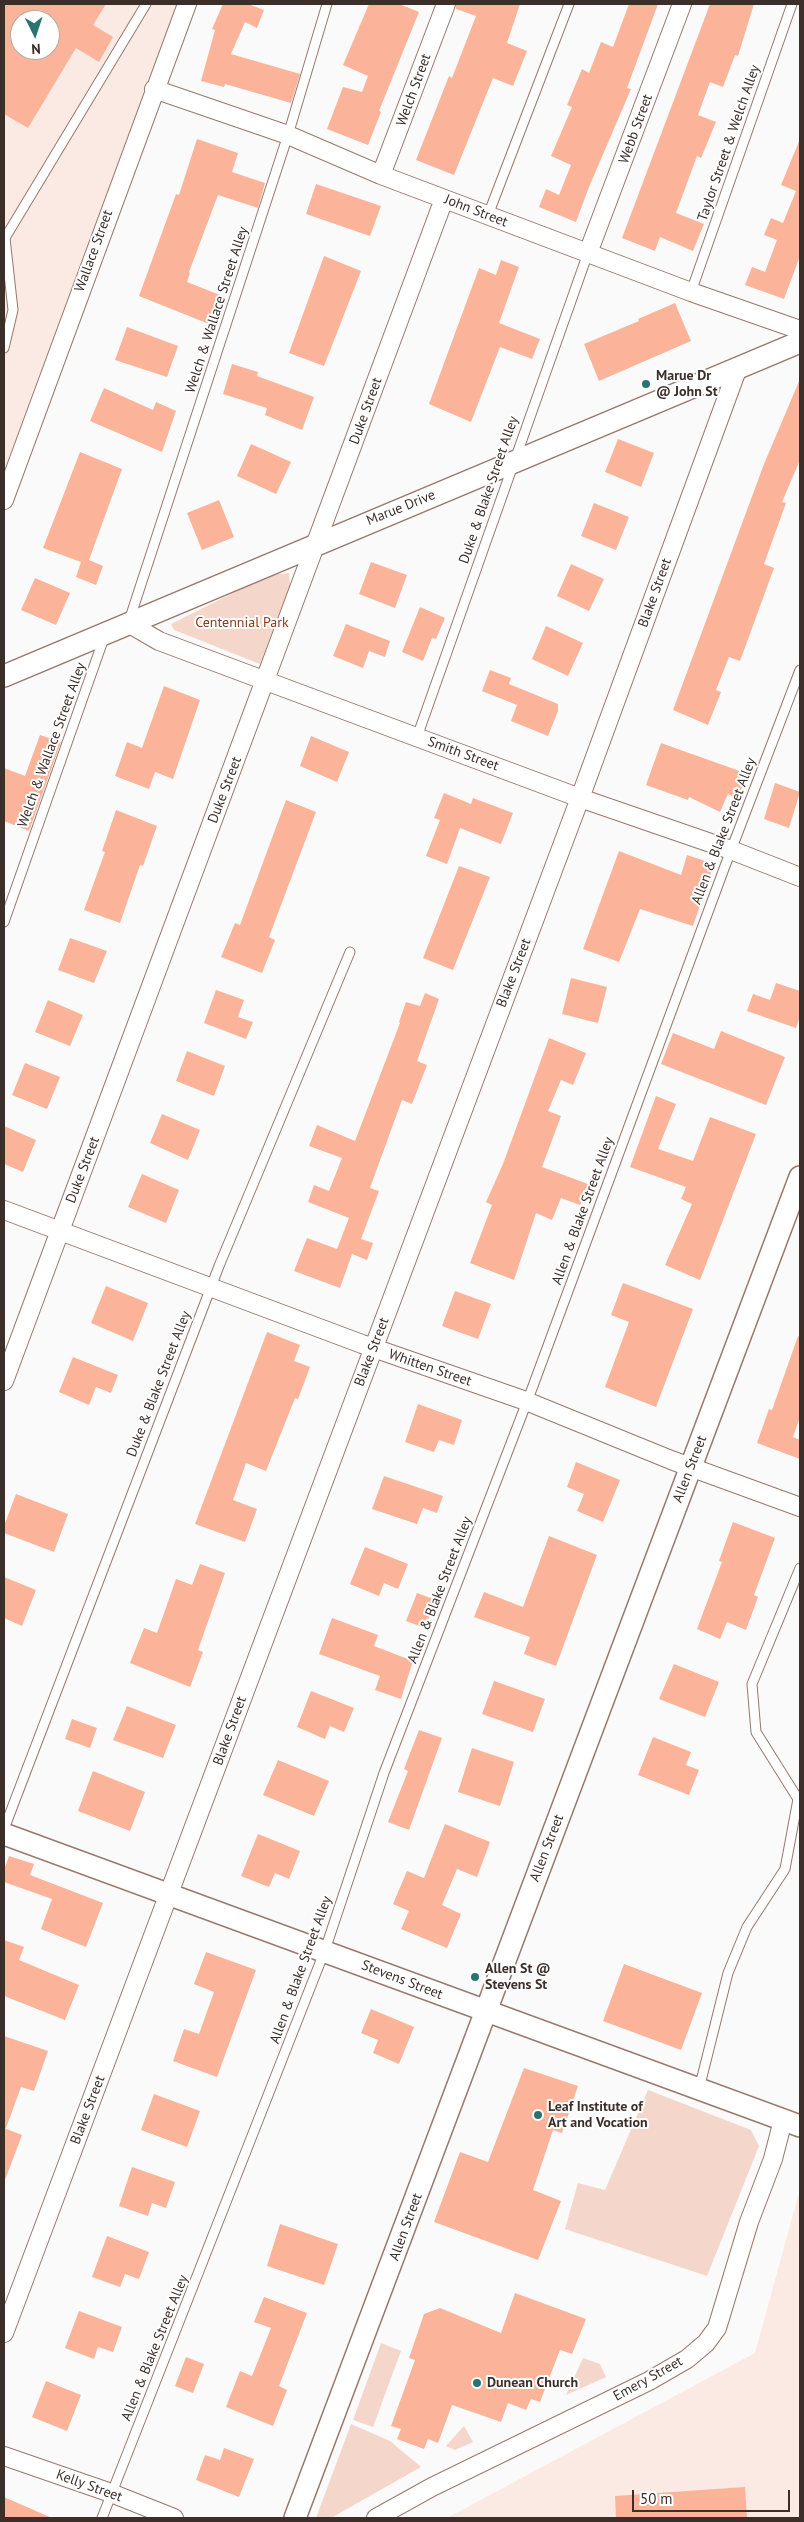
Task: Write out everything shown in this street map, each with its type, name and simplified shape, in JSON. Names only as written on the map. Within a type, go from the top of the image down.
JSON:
[{"type":"street","name":"Wallace Street","points":[[4,500],[154,88],[187,4]]},
{"type":"street","name":"Welch Street","points":[[381,175],[446,4]]},
{"type":"street","name":"Webb Street","points":[[588,253],[682,4]]},
{"type":"street","name":"John Street","points":[[154,88],[288,135],[381,175],[444,199],[691,292],[800,330]]},
{"type":"street","name":"Duke Street","points":[[4,1381],[266,681],[300,584],[318,543],[444,199]]},
{"type":"street","name":"Marue Drive","points":[[4,676],[800,342]]},
{"type":"street","name":"Blake Street","points":[[4,2333],[580,798],[737,370]]},
{"type":"street","name":"Smith Street","points":[[128,623],[159,641],[580,798],[731,850],[800,877]]},
{"type":"street","name":"Allen Street","points":[[295,2518],[800,1177]]},
{"type":"street","name":"Whitten Street","points":[[4,1210],[374,1348],[526,1401],[691,1467],[800,1507]]},
{"type":"street","name":"Stevens Street","points":[[4,1834],[325,1950],[792,2123]]},
{"type":"street","name":"Emery Street","points":[[376,2518],[432,2487],[649,2382],[687,2359],[706,2343],[717,2328],[749,2222],[773,2159],[792,2123]]},
{"type":"street","name":"Kelly Street","points":[[4,2456],[111,2493],[174,2518]]},
{"type":"lane","points":[[4,348],[13,310],[5,238],[146,4]]},
{"type":"lane","name":"Welch & Wallace Street Alley","points":[[128,623],[288,135],[327,4]]},
{"type":"lane","points":[[488,215],[569,4]]},
{"type":"lane","name":"Taylor Street & Welch Alley","points":[[691,292],[792,4]]},
{"type":"lane","name":"Duke & Blake Street Alley","points":[[417,737],[588,253]]},
{"type":"lane","name":"Welch & Wallace Street Alley","points":[[4,922],[106,633]]},
{"type":"lane","name":"Allen & Blake Street Alley","points":[[102,2518],[180,2325],[325,1950],[384,1773],[526,1401],[800,670]]},
{"type":"lane","name":"Duke & Blake Street Alley","points":[[4,1829],[211,1287],[350,952]]},
{"type":"lane","points":[[699,2089],[728,1973],[747,1926],[785,1869],[798,1799],[756,1732],[752,1684],[800,1568]]},
{"type":"shaded area","points":[[4,4],[192,4],[56,354],[4,473]]},
{"type":"shaded area","points":[[800,2189],[800,2518],[447,2518],[755,2353]]},
{"type":"green space","name":"Centennial Park","points":[[289,573],[290,585],[260,664],[174,630],[171,624],[269,575]]},
{"type":"green space","points":[[648,2090],[751,2130],[759,2146],[707,2276],[565,2229],[578,2183],[605,2190]]},
{"type":"green space","points":[[381,2343],[401,2351],[373,2427],[353,2420]]},
{"type":"green space","points":[[583,2358],[600,2364],[606,2377],[566,2395]]},
{"type":"green space","points":[[351,2424],[390,2441],[421,2467],[331,2518],[316,2518]]},
{"type":"green space","points":[[464,2426],[473,2442],[455,2450],[446,2446]]},
{"type":"building","points":[[4,4],[106,4],[93,25],[113,37],[99,62],[76,48],[28,128],[4,114]]},
{"type":"building","points":[[223,4],[248,4],[264,10],[257,28],[245,22],[231,54],[300,74],[291,103],[225,84],[224,87],[201,81],[215,30],[212,29]]},
{"type":"building","points":[[369,4],[399,4],[419,12],[379,111],[381,112],[368,145],[327,129],[343,87],[362,92],[368,76],[343,65]]},
{"type":"building","points":[[456,4],[520,4],[507,43],[527,51],[513,86],[493,78],[454,175],[416,160],[449,76],[452,78],[476,16],[456,9]]},
{"type":"building","points":[[629,4],[658,4],[627,88],[631,89],[576,222],[539,207],[546,189],[559,195],[571,165],[551,156],[572,107],[567,105],[582,69],[589,73],[601,42],[613,47]]},
{"type":"building","points":[[710,4],[754,4],[738,56],[735,55],[723,87],[710,82],[698,115],[716,122],[701,158],[697,156],[676,213],[704,224],[693,251],[660,237],[655,251],[622,238]]},
{"type":"building","points":[[197,139],[238,153],[232,172],[265,183],[258,208],[218,195],[189,272],[187,282],[225,297],[214,326],[139,296],[176,194],[179,195]]},
{"type":"building","points":[[800,139],[800,256],[784,299],[745,285],[752,267],[765,272],[777,240],[764,235],[771,218],[783,223],[796,191],[781,185]]},
{"type":"building","points":[[316,184],[381,206],[370,236],[306,214]]},
{"type":"building","points":[[324,256],[361,271],[324,366],[289,353]]},
{"type":"building","points":[[501,260],[519,267],[499,323],[540,339],[532,359],[500,347],[471,422],[429,404],[479,268],[496,275]]},
{"type":"building","points":[[675,303],[691,341],[599,381],[584,344],[639,321],[638,319]]},
{"type":"building","points":[[127,327],[178,346],[167,377],[115,360]]},
{"type":"building","points":[[232,364],[258,372],[257,376],[314,397],[302,430],[265,415],[267,408],[223,394]]},
{"type":"building","points":[[800,379],[800,460],[782,502],[786,503],[764,564],[774,568],[740,661],[729,657],[716,690],[721,692],[708,725],[673,710],[764,464]]},
{"type":"building","points":[[104,388],[153,410],[156,402],[176,411],[162,452],[90,421]]},
{"type":"building","points":[[618,439],[654,453],[641,487],[605,472]]},
{"type":"building","points":[[251,444],[291,462],[276,494],[237,476]]},
{"type":"building","points":[[80,452],[122,469],[89,560],[103,566],[96,585],[76,577],[81,562],[43,548]]},
{"type":"building","points":[[219,500],[234,537],[202,550],[187,513]]},
{"type":"building","points":[[594,503],[629,517],[616,550],[581,536]]},
{"type":"building","points":[[371,562],[407,575],[395,608],[359,594]]},
{"type":"building","points":[[571,564],[604,579],[589,611],[557,596]]},
{"type":"building","points":[[35,578],[70,593],[56,625],[21,610]]},
{"type":"building","points":[[420,607],[445,618],[436,639],[432,638],[423,661],[402,652]]},
{"type":"building","points":[[346,624],[390,641],[385,657],[369,651],[363,668],[333,656]]},
{"type":"building","points":[[546,626],[583,643],[568,676],[532,659]]},
{"type":"building","points":[[490,670],[511,678],[509,684],[558,704],[558,711],[548,736],[511,721],[517,705],[482,691]]},
{"type":"building","points":[[164,686],[200,700],[173,779],[155,772],[149,789],[115,776],[127,742],[142,748]]},
{"type":"building","points":[[40,735],[61,742],[29,831],[4,821],[4,768],[25,776]]},
{"type":"building","points":[[311,736],[349,752],[337,782],[300,766]]},
{"type":"building","points":[[661,743],[748,774],[737,799],[728,794],[720,812],[689,797],[688,800],[646,785]]},
{"type":"building","points":[[775,783],[800,792],[789,828],[764,819]]},
{"type":"building","points":[[444,793],[471,804],[473,798],[513,813],[501,844],[460,828],[447,864],[426,856],[440,820],[434,818]]},
{"type":"building","points":[[286,800],[316,812],[269,937],[275,940],[262,973],[221,957],[235,923],[240,925]]},
{"type":"building","points":[[116,810],[157,826],[143,866],[140,865],[120,923],[84,910],[105,852],[102,851]]},
{"type":"building","points":[[619,851],[681,875],[687,855],[714,864],[693,926],[640,909],[619,962],[583,949]]},
{"type":"building","points":[[459,866],[490,877],[453,970],[423,958]]},
{"type":"building","points":[[70,938],[107,951],[94,983],[58,970]]},
{"type":"building","points":[[571,978],[607,987],[598,1023],[562,1014]]},
{"type":"building","points":[[776,983],[800,991],[800,1016],[796,1028],[747,1011],[753,994],[770,1000]]},
{"type":"building","points":[[216,990],[244,1000],[238,1017],[253,1022],[246,1039],[204,1023]]},
{"type":"building","points":[[425,993],[439,999],[417,1061],[427,1065],[412,1104],[402,1100],[370,1188],[379,1191],[361,1239],[373,1243],[367,1260],[352,1254],[340,1288],[294,1271],[307,1238],[337,1249],[349,1218],[308,1202],[314,1185],[329,1191],[342,1158],[309,1146],[317,1125],[355,1141],[400,1023],[406,1002],[420,1006]]},
{"type":"building","points":[[48,1000],[83,1015],[70,1046],[35,1032]]},
{"type":"building","points":[[721,1031],[785,1057],[766,1105],[661,1064],[673,1033],[714,1049]]},
{"type":"building","points":[[549,1038],[586,1053],[573,1085],[561,1080],[548,1111],[561,1116],[542,1167],[588,1184],[580,1205],[561,1198],[552,1220],[536,1213],[514,1280],[470,1263],[492,1205],[486,1202],[503,1164]]},
{"type":"building","points":[[187,1051],[225,1066],[214,1096],[176,1081]]},
{"type":"building","points":[[25,1063],[60,1077],[47,1109],[12,1095]]},
{"type":"building","points":[[656,1096],[676,1104],[658,1149],[693,1161],[710,1117],[756,1134],[700,1280],[665,1265],[692,1204],[681,1199],[686,1187],[630,1167]]},
{"type":"building","points":[[162,1114],[200,1130],[188,1160],[150,1143]]},
{"type":"building","points":[[4,1126],[36,1140],[23,1172],[4,1164]]},
{"type":"building","points":[[142,1174],[179,1190],[166,1223],[128,1207]]},
{"type":"building","points":[[623,1283],[693,1309],[656,1407],[605,1387],[629,1322],[611,1315]]},
{"type":"building","points":[[106,1286],[148,1303],[133,1341],[91,1323]]},
{"type":"building","points":[[455,1291],[491,1304],[478,1339],[442,1326]]},
{"type":"building","points":[[267,1332],[300,1345],[294,1361],[310,1367],[298,1399],[295,1398],[266,1471],[246,1463],[233,1500],[257,1509],[245,1542],[195,1524]]},
{"type":"building","points":[[798,1336],[800,1337],[800,1417],[793,1437],[800,1440],[800,1459],[757,1443],[769,1409],[772,1410]]},
{"type":"building","points":[[73,1357],[118,1375],[111,1393],[96,1387],[89,1405],[59,1392]]},
{"type":"building","points":[[418,1404],[462,1420],[454,1445],[439,1440],[434,1452],[405,1442]]},
{"type":"building","points":[[576,1462],[620,1480],[603,1522],[577,1511],[584,1494],[567,1487]]},
{"type":"building","points":[[384,1476],[443,1496],[437,1513],[423,1508],[417,1524],[372,1509]]},
{"type":"building","points":[[16,1494],[68,1514],[54,1552],[4,1533],[4,1526]]},
{"type":"building","points":[[733,1522],[775,1538],[754,1595],[758,1597],[746,1630],[727,1622],[720,1639],[697,1629],[722,1562],[719,1561]]},
{"type":"building","points":[[549,1536],[597,1555],[556,1666],[524,1654],[530,1637],[474,1617],[484,1592],[523,1607]]},
{"type":"building","points":[[365,1547],[408,1564],[398,1589],[384,1583],[379,1596],[350,1584]]},
{"type":"building","points":[[200,1564],[225,1573],[198,1650],[203,1652],[190,1687],[130,1663],[144,1628],[157,1633],[176,1579],[192,1585]]},
{"type":"building","points":[[4,1577],[36,1590],[22,1626],[4,1618]]},
{"type":"building","points":[[417,1593],[436,1600],[425,1628],[406,1621]]},
{"type":"building","points":[[332,1618],[378,1635],[374,1646],[413,1661],[401,1699],[375,1690],[380,1676],[319,1654]]},
{"type":"building","points":[[674,1664],[719,1682],[705,1717],[659,1699]]},
{"type":"building","points":[[494,1681],[545,1699],[533,1732],[482,1714]]},
{"type":"building","points":[[311,1691],[354,1708],[344,1732],[330,1726],[325,1739],[297,1727]]},
{"type":"building","points":[[127,1706],[176,1725],[163,1758],[113,1740]]},
{"type":"building","points":[[72,1719],[97,1728],[90,1748],[65,1739]]},
{"type":"building","points":[[419,1730],[442,1738],[409,1830],[388,1822],[408,1771],[404,1769]]},
{"type":"building","points":[[653,1737],[691,1752],[686,1765],[699,1770],[689,1795],[638,1775]]},
{"type":"building","points":[[472,1748],[514,1762],[500,1806],[458,1792]]},
{"type":"building","points":[[278,1760],[329,1781],[314,1816],[263,1795]]},
{"type":"building","points":[[93,1771],[145,1792],[130,1831],[78,1811]]},
{"type":"building","points":[[445,1824],[490,1842],[477,1877],[457,1869],[442,1905],[461,1914],[447,1948],[401,1929],[409,1911],[393,1904],[407,1871],[424,1878]]},
{"type":"building","points":[[258,1834],[300,1851],[289,1879],[275,1873],[269,1887],[241,1876]]},
{"type":"building","points":[[9,1856],[34,1864],[30,1875],[103,1903],[86,1947],[41,1929],[52,1899],[4,1882],[4,1870]]},
{"type":"building","points":[[4,1940],[24,1947],[19,1960],[79,1985],[65,2020],[4,1996]]},
{"type":"building","points":[[206,1952],[256,1970],[217,2077],[173,2061],[184,2029],[199,2034],[214,1992],[194,1984]]},
{"type":"building","points":[[624,1964],[702,1993],[681,2050],[603,2021]]},
{"type":"building","points":[[371,2009],[414,2027],[399,2064],[373,2053],[378,2040],[361,2033]]},
{"type":"building","points":[[4,2036],[48,2051],[34,2091],[21,2087],[6,2128],[4,2128]]},
{"type":"building","points":[[524,2068],[578,2086],[562,2133],[553,2130],[533,2190],[561,2201],[538,2260],[434,2222],[460,2152],[488,2162]]},
{"type":"building","points":[[154,2094],[200,2111],[187,2147],[141,2130]]},
{"type":"building","points":[[4,2128],[22,2135],[5,2180],[4,2179]]},
{"type":"building","points":[[132,2167],[175,2182],[166,2208],[152,2203],[148,2216],[119,2206]]},
{"type":"building","points":[[280,2224],[338,2244],[324,2285],[267,2266]]},
{"type":"building","points":[[107,2236],[149,2252],[139,2279],[125,2274],[120,2287],[92,2277]]},
{"type":"building","name":"Dunean Church","points":[[515,2293],[586,2319],[572,2354],[560,2350],[540,2402],[531,2399],[526,2410],[508,2403],[501,2422],[452,2405],[438,2443],[428,2439],[424,2449],[397,2439],[401,2429],[391,2426],[415,2360],[409,2358],[424,2314],[440,2308],[501,2333]]},
{"type":"building","points":[[264,2297],[307,2313],[279,2386],[287,2390],[273,2426],[226,2407],[240,2371],[252,2376],[271,2328],[254,2322]]},
{"type":"building","points":[[79,2311],[122,2327],[113,2352],[98,2347],[94,2359],[65,2348]]},
{"type":"building","points":[[186,2357],[204,2364],[193,2393],[175,2386]]},
{"type":"building","points":[[46,2381],[81,2395],[67,2431],[32,2417]]},
{"type":"building","points":[[224,2448],[254,2459],[239,2497],[196,2480],[205,2455],[220,2460]]},
{"type":"building","points":[[745,2487],[747,2518],[616,2518],[615,2496]]},
{"type":"building","points":[[4,2497],[52,2518],[4,2518]]},
{"type":"place","name":"Marue Dr @ John St","points":[[646,384]]},
{"type":"place","name":"Allen St @ Stevens St","points":[[475,1977]]},
{"type":"place","name":"Leaf Institute of Art and Vocation","points":[[538,2115]]},
{"type":"place","name":"Dunean Church","points":[[477,2383]]}]
